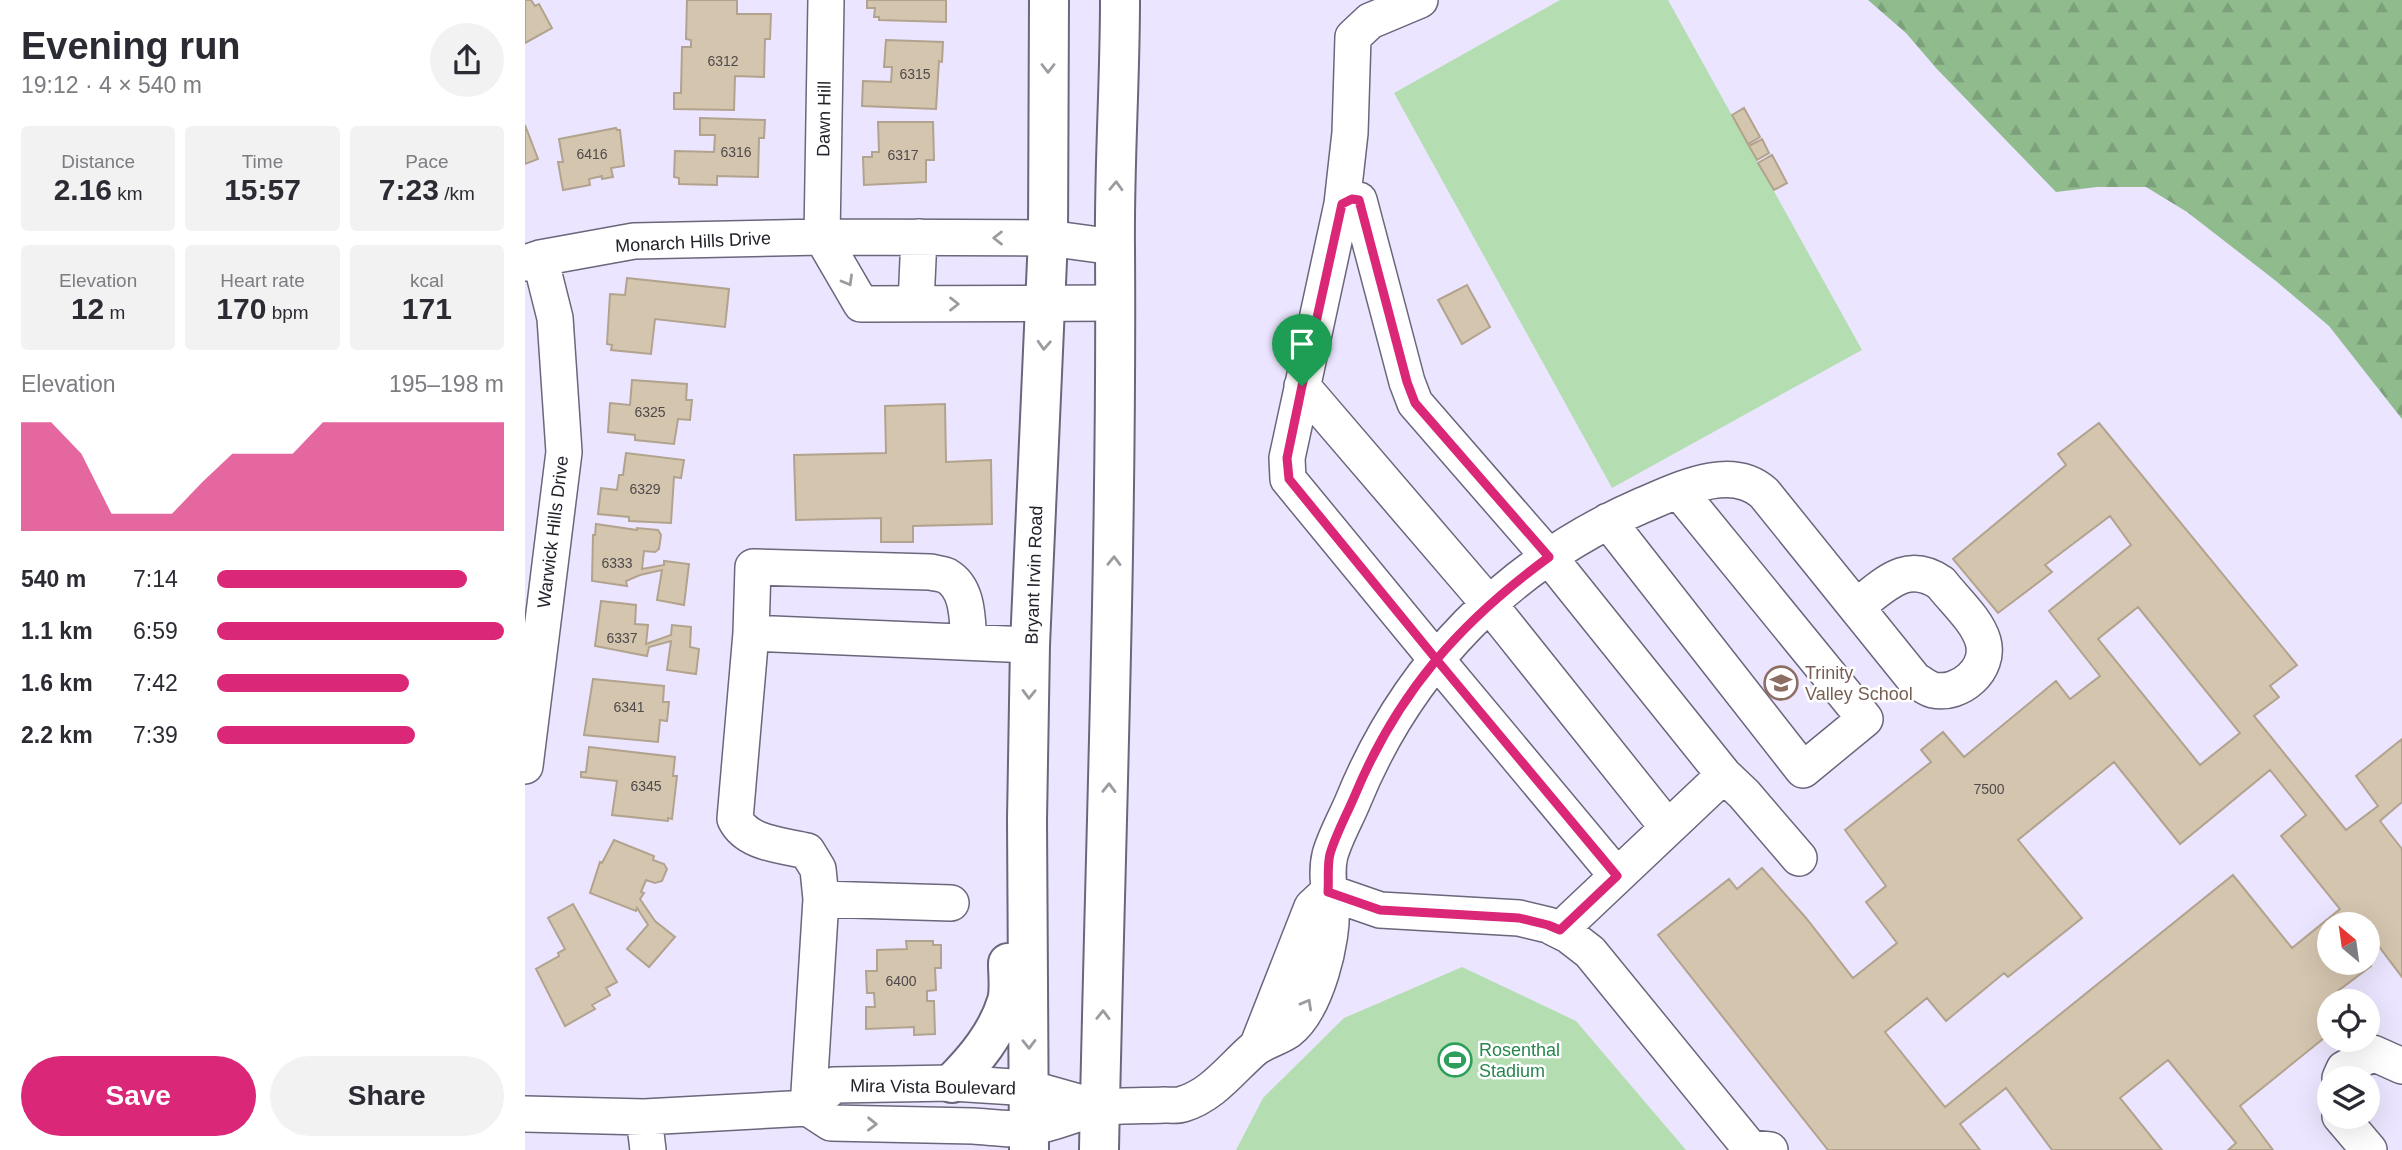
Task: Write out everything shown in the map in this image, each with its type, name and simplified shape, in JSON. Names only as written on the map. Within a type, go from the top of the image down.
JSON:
[{"type":"main road","name":"Bryant Irvin Road","points":[[1029,1139],[1027,820],[1030,645],[1048,238],[1049,0]]},
{"type":"main road","points":[[1100,1150],[1114,594],[1115,247],[1120,0]]},
{"type":"main road","points":[[952,1083],[978,1056],[1008,999],[1009,869],[1027,820]]},
{"type":"street","name":"Dawn Hill","points":[[822,237],[827,0]]},
{"type":"street","points":[[1420,0],[1368,11],[1353,37],[1350,133],[1342,204],[1287,458],[1289,479],[1617,876]]},
{"type":"street","points":[[1342,204],[1352,199],[1359,200],[1407,382],[1415,403],[1549,557],[1724,775],[1744,793],[1799,858]]},
{"type":"street","name":"Monarch Hills Drive","points":[[533,260],[634,241],[822,237],[1048,238],[1115,247]]},
{"type":"street","points":[[822,237],[862,304],[1116,303]]},
{"type":"street","points":[[916,304],[919,237]]},
{"type":"street","name":"Warwick Hills Drive","points":[[525,766],[532,657],[564,452],[555,318],[533,260]]},
{"type":"street","points":[[1302,386],[1489,604],[1668,828]]},
{"type":"street","points":[[525,1114],[646,1133],[808,1108],[831,1123],[1029,1139],[1100,1108],[1183,1105],[1212,1088],[1257,1047],[1289,1030],[1299,1019],[1315,991],[1328,947],[1331,906],[1328,892],[1330,855],[1362,778],[1392,721],[1436,659],[1489,604],[1549,557],[1608,521],[1679,491],[1727,478],[1747,482],[1758,488],[1856,607]]},
{"type":"street","points":[[1608,521],[1804,770],[1865,719],[1679,491]]},
{"type":"street","points":[[808,1108],[821,899],[818,869],[807,851],[751,837],[740,830],[735,819],[751,633],[753,567],[930,572],[947,576],[961,589],[967,609],[969,642]]},
{"type":"street","points":[[751,633],[1030,645]]},
{"type":"street","points":[[1560,930],[1724,775]]},
{"type":"street","points":[[1328,892],[1380,910],[1519,918],[1560,930],[1590,952],[1756,1149]]},
{"type":"street","points":[[821,899],[951,904]]},
{"type":"street","points":[[2349,1066],[2373,1053],[2402,1066]]},
{"type":"street","name":"Mira Vista Boulevard","points":[[808,1108],[834,1085],[952,1083],[1029,1088],[1100,1108]]},
{"type":"street","points":[[2351,1129],[2369,1150]]},
{"type":"green space","points":[[1560,0],[1668,0],[1862,350],[1612,488],[1394,93]]},
{"type":"green space","points":[[1868,0],[2402,0],[2402,419],[2329,326],[2187,212],[2146,187],[2097,187],[2056,192],[1936,68],[1906,33]]},
{"type":"green space","name":"Rosenthal Stadium","points":[[1462,967],[1576,1021],[1686,1150],[1236,1150],[1263,1098],[1344,1018]]},
{"type":"building","points":[[525,0],[531,0],[535,6],[539,4],[552,28],[525,43]]},
{"type":"building","points":[[687,0],[737,0],[737,14],[771,14],[770,39],[765,39],[764,77],[735,76],[734,110],[674,109],[674,93],[681,93],[682,47],[691,47],[691,40],[686,39]]},
{"type":"building","points":[[867,0],[946,0],[946,22],[879,20],[879,17],[874,17],[875,8],[867,8]]},
{"type":"building","points":[[886,40],[943,42],[936,109],[862,106],[863,81],[891,82],[892,67],[884,67]]},
{"type":"building","points":[[1744,108],[1760,137],[1748,144],[1732,115]]},
{"type":"building","points":[[700,118],[765,120],[764,138],[759,138],[758,177],[717,176],[717,185],[679,184],[679,178],[674,177],[675,151],[714,152],[715,135],[700,135]]},
{"type":"building","points":[[878,122],[933,122],[934,160],[926,160],[926,182],[864,185],[863,157],[872,157],[872,152],[879,152]]},
{"type":"building","points":[[525,125],[538,159],[525,164]]},
{"type":"building","points":[[616,128],[620,130],[624,166],[611,168],[613,177],[589,179],[590,185],[563,190],[558,162],[563,162],[559,139]]},
{"type":"building","points":[[1762,139],[1769,153],[1757,160],[1749,146]]},
{"type":"building","points":[[1772,155],[1787,183],[1774,190],[1758,163]]},
{"type":"building","points":[[627,278],[729,289],[725,327],[655,319],[651,354],[611,350],[612,345],[607,344],[610,294],[625,295]]},
{"type":"building","points":[[1467,285],[1490,327],[1462,344],[1438,300]]},
{"type":"building","points":[[632,380],[687,384],[686,400],[692,400],[690,420],[678,419],[674,444],[635,440],[635,435],[608,432],[610,403],[630,405]]},
{"type":"building","points":[[945,404],[946,462],[991,460],[992,524],[913,526],[913,542],[881,542],[881,518],[796,520],[794,455],[886,453],[885,406]]},
{"type":"building","name":"Trinity Valley School","points":[[2099,423],[2297,665],[2270,686],[2279,697],[2254,716],[2346,830],[2378,806],[2356,776],[2402,739],[2402,802],[2380,821],[2402,849],[2402,977],[2380,948],[2380,912],[2336,912],[2340,909],[2281,836],[2306,815],[2270,770],[2180,844],[2114,762],[2018,840],[2082,918],[2008,977],[2004,973],[1946,1021],[1927,998],[1885,1032],[1945,1107],[2233,875],[2292,948],[2317,928],[2317,975],[2359,975],[2341,989],[2317,989],[2317,1044],[2240,1106],[2273,1150],[2228,1150],[2236,1143],[2168,1060],[2120,1098],[2162,1150],[2052,1150],[2006,1088],[1960,1124],[1980,1150],[1828,1150],[1658,935],[1729,879],[1737,889],[1762,868],[1853,978],[1897,943],[1866,902],[1886,886],[1845,830],[1931,762],[1921,750],[1943,732],[1964,757],[2056,681],[2070,699],[2100,676],[2049,611],[2131,545],[2110,516],[2045,565],[2052,572],[1998,613],[1953,559],[2066,465],[2058,454]],"holes":[[[2138,607],[2240,733],[2200,765],[2098,639]]]},
{"type":"building","points":[[626,453],[684,460],[681,478],[674,477],[671,523],[629,521],[629,517],[598,514],[601,488],[617,490],[619,475],[623,475]]},
{"type":"building","points":[[596,524],[658,530],[661,535],[659,549],[655,552],[644,551],[642,569],[664,565],[664,561],[689,564],[684,605],[657,600],[662,570],[626,581],[627,586],[592,581],[593,535]]},
{"type":"building","points":[[601,601],[636,605],[635,624],[648,625],[646,644],[671,635],[672,625],[691,627],[690,647],[699,649],[696,674],[667,670],[671,641],[649,647],[647,656],[595,646]]},
{"type":"building","points":[[593,679],[664,686],[663,702],[669,702],[667,721],[660,720],[658,742],[584,735]]},
{"type":"building","points":[[589,747],[675,757],[673,776],[677,776],[672,819],[668,818],[668,821],[612,815],[617,781],[581,777],[581,772],[586,772]]},
{"type":"building","points":[[614,840],[654,856],[653,860],[664,864],[667,869],[662,881],[655,883],[646,880],[641,892],[644,893],[640,899],[655,921],[675,937],[649,967],[627,949],[648,925],[637,908],[636,911],[590,893],[600,862],[602,863]]},
{"type":"building","points":[[573,904],[617,982],[606,988],[610,995],[592,1005],[595,1009],[565,1026],[536,969],[559,956],[558,953],[565,949],[548,918]]},
{"type":"building","points":[[906,941],[933,941],[933,945],[941,945],[941,968],[935,968],[936,990],[927,991],[927,1001],[934,1001],[935,1034],[914,1035],[914,1027],[866,1029],[866,1007],[875,1007],[874,993],[867,993],[866,971],[877,971],[877,950],[907,949]]},
{"type":"place","name":"Trinity Valley School","points":[[1781,683]]},
{"type":"place","name":"Rosenthal Stadium","points":[[1455,1060]]},
{"type":"route","points":[[1302,386],[1287,458],[1289,479],[1436,659],[1617,876],[1560,930],[1519,918],[1380,910],[1328,892],[1330,855],[1362,778],[1392,721],[1419,680],[1436,659],[1445,648],[1477,615],[1549,557],[1415,403],[1407,382],[1359,200],[1352,199],[1342,204],[1302,386]]}]
